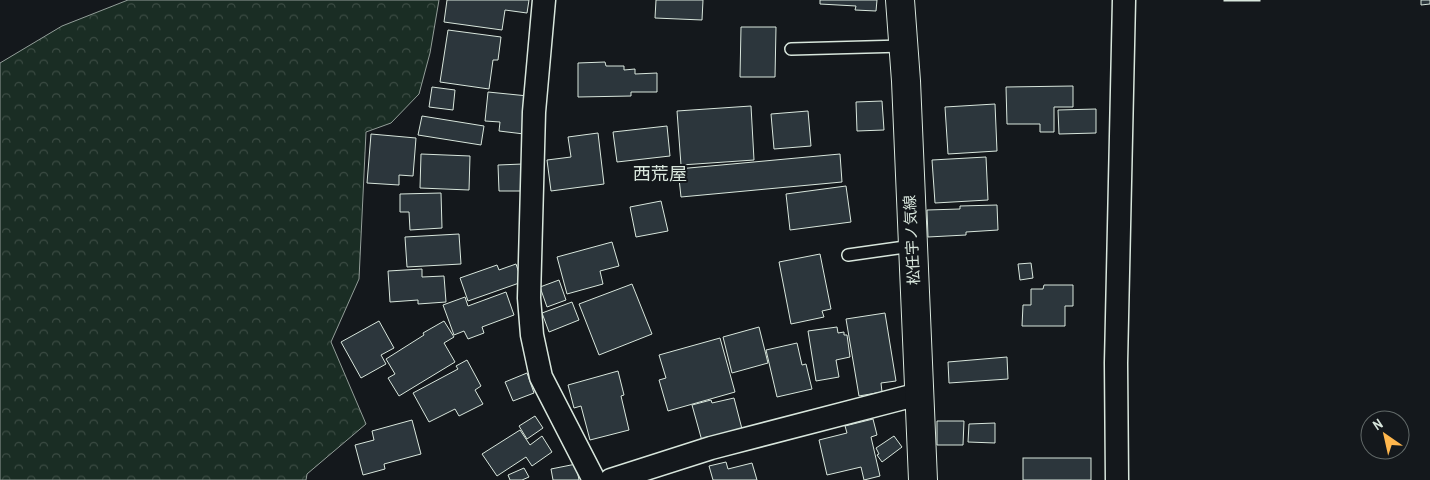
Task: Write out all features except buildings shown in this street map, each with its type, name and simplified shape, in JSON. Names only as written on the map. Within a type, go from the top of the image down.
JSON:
[{"type":"main road","name":"松任宇ノ気線","points":[[900,0],[923,480]]},
{"type":"street","points":[[544,0],[534,112],[530,298],[532,335],[541,377],[594,480]]},
{"type":"street","points":[[1117,480],[1116,353],[1124,0]]},
{"type":"street","points":[[611,480],[711,448],[919,394]]},
{"type":"lane","points":[[790,49],[903,46]]},
{"type":"lane","points":[[848,255],[912,246]]},
{"type":"green space","points":[[128,0],[439,0],[430,53],[419,94],[391,123],[366,132],[359,279],[331,342],[366,424],[307,474],[306,480],[0,480],[0,63],[62,26]]},
{"type":"district","name":"西荒屋","points":[[660,174]]}]
